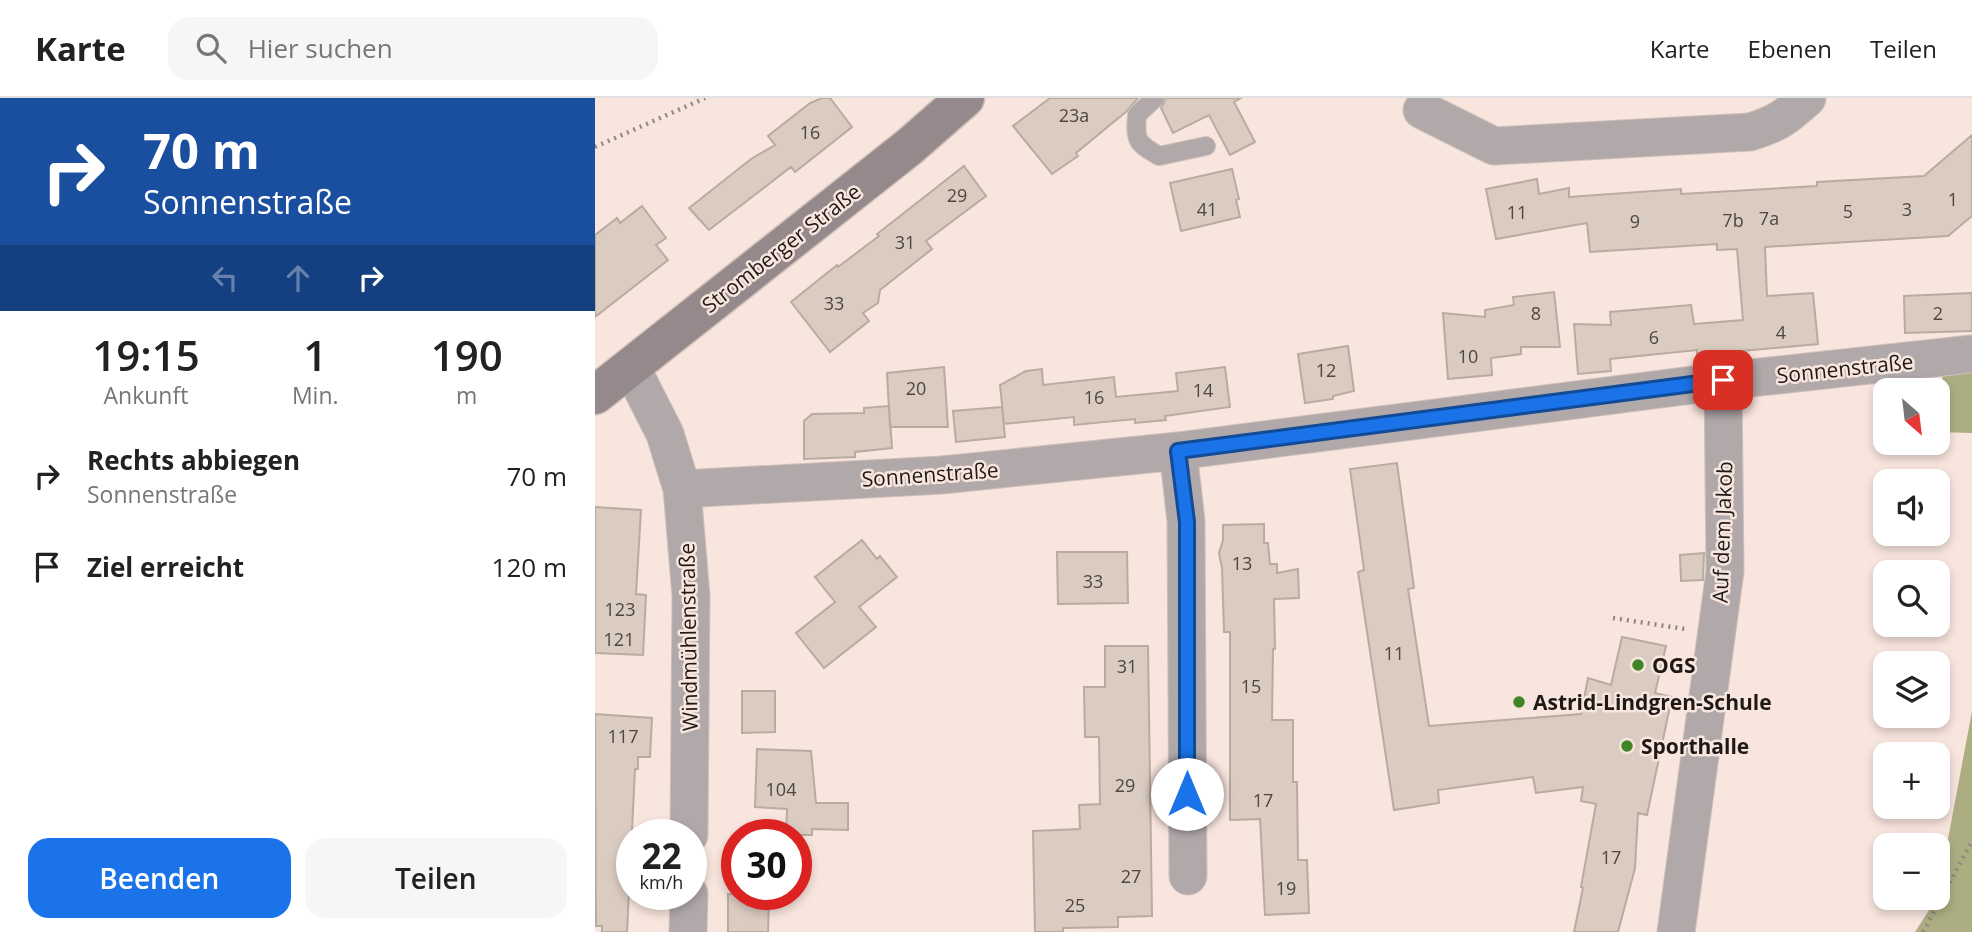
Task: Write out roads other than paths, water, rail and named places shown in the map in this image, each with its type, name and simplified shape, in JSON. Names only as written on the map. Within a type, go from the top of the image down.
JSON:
[{"type":"main road","name":"Stromberger Straße","points":[[595,396],[909,147],[965,98]]},
{"type":"street","points":[[1422,110],[1494,146],[1750,132],[1773,125],[1807,98]]},
{"type":"street","name":"Sonnenstraße","points":[[682,489],[942,475],[1178,451],[1723,380],[1972,354]]},
{"type":"street","name":"Windmühlenstraße","points":[[631,367],[665,435],[682,489],[691,596],[689,819]]},
{"type":"street","name":"Auf dem Jakob","points":[[1676,932],[1725,571],[1723,380]]},
{"type":"street","points":[[1178,451],[1187,522],[1188,876]]},
{"type":"street","points":[[688,932],[689,910]]},
{"type":"lane","points":[[1154,98],[1137,115],[1136,133],[1142,146],[1159,156],[1206,146]]},
{"type":"place","name":"OGS","points":[[1638,665]]},
{"type":"place","name":"Astrid-Lindgren-Schule","points":[[1519,702]]},
{"type":"place","name":"Sporthalle","points":[[1627,746]]}]
